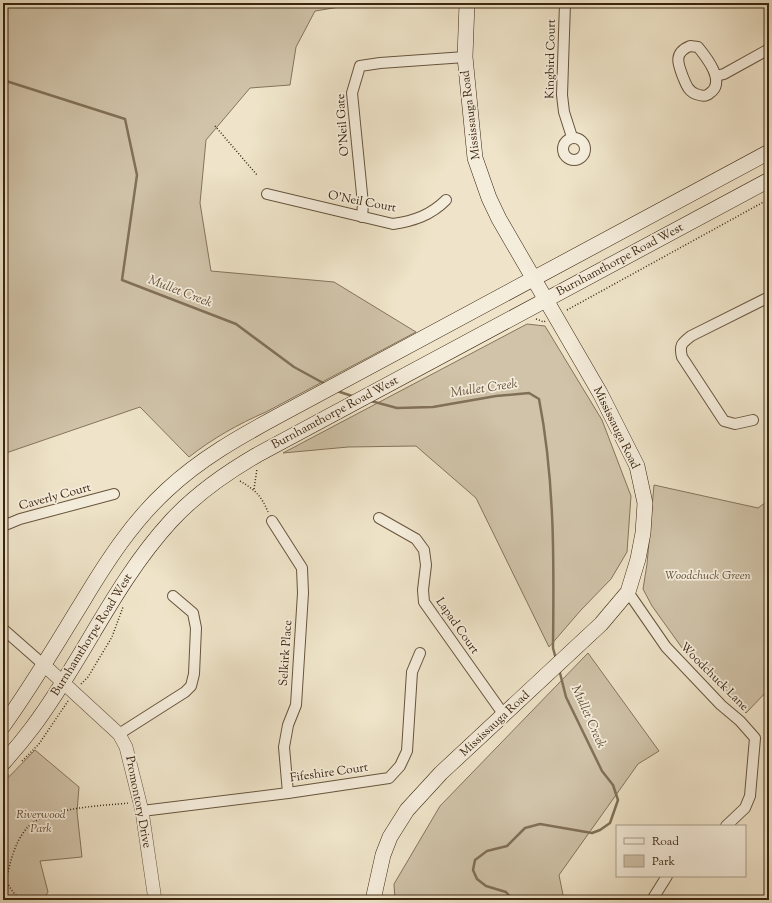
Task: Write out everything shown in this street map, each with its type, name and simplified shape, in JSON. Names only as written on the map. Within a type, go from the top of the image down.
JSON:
[{"type":"main road","name":"Mississauga Road","points":[[373,900],[377,876],[383,855],[390,837],[407,810],[441,774],[570,654],[600,624],[628,592],[638,559],[643,526],[644,503],[636,466],[600,393],[499,219],[489,198],[474,158],[465,57],[467,3]]},
{"type":"main road","name":"Burnhamthorpe Road West","points":[[3,726],[17,707],[124,539],[149,507],[171,486],[205,458],[278,416],[769,152]]},
{"type":"main road","name":"Burnhamthorpe Road West","points":[[8,766],[129,575],[154,541],[172,520],[198,496],[222,477],[248,460],[769,180]]},
{"type":"street","name":"Kingbird Court","points":[[565,3],[562,95],[564,112],[572,137]]},
{"type":"street","points":[[690,46],[698,47],[704,54],[716,76],[716,85],[714,90],[709,95],[701,96],[687,88],[678,63],[683,49],[690,46]]},
{"type":"street","points":[[716,76],[724,74],[769,49]]},
{"type":"street","name":"O'Neil Gate","points":[[362,217],[363,204],[352,93],[360,66],[380,63],[465,57]]},
{"type":"street","name":"O'Neil Court","points":[[268,194],[393,224],[412,221],[437,209],[446,200]]},
{"type":"street","points":[[753,420],[735,424],[724,421],[682,357],[680,349],[682,344],[691,336],[769,297]]},
{"type":"street","name":"Caverly Court","points":[[3,526],[20,519],[114,494]]},
{"type":"street","name":"Lapad Court","points":[[379,518],[416,539],[424,550],[426,565],[423,590],[424,602],[504,715]]},
{"type":"street","name":"Selkirk Place","points":[[272,521],[302,568],[303,593],[296,705],[288,726],[284,747],[288,793]]},
{"type":"street","name":"Woodchuck Lane","points":[[628,592],[666,647],[721,705],[740,721],[755,738],[750,796],[745,808],[727,825]]},
{"type":"street","points":[[119,734],[185,692],[191,686],[194,674],[196,628],[193,614],[173,596]]},
{"type":"street","points":[[3,629],[44,665]]},
{"type":"street","name":"Fifeshire Court","points":[[142,811],[288,793],[389,778],[400,766],[407,750],[412,672],[420,653]]},
{"type":"street","name":"Promontory Drive","points":[[44,665],[119,734],[126,747],[142,811],[155,900]]},
{"type":"street","points":[[652,900],[666,877]]},
{"type":"path","points":[[215,126],[257,175]]},
{"type":"path","points":[[561,313],[769,199]]},
{"type":"path","points":[[253,468],[258,465],[254,489]]},
{"type":"path","points":[[236,479],[254,489],[265,504],[272,521]]},
{"type":"path","points":[[80,686],[88,677],[112,637],[124,604]]},
{"type":"path","points":[[19,764],[39,744],[65,705]]},
{"type":"path","points":[[3,779],[8,766]]},
{"type":"path","points":[[24,900],[12,891],[6,881],[11,859],[19,841],[26,829],[34,821],[45,816],[79,808],[129,803]]},
{"type":"path","points":[[3,885],[8,885]]},
{"type":"green space","points":[[3,3],[364,3],[315,11],[296,47],[290,85],[250,88],[206,140],[200,203],[211,271],[334,282],[416,332],[235,427],[189,457],[140,407],[3,454]]},
{"type":"green space","points":[[527,324],[545,326],[602,420],[631,496],[627,552],[611,579],[581,610],[549,647],[476,498],[416,446],[348,447],[283,453]]},
{"type":"green space","name":"Woodchuck Green","points":[[654,485],[758,508],[769,500],[769,689],[746,713],[685,652],[652,606],[643,589],[647,564]]},
{"type":"green space","points":[[588,653],[659,751],[638,764],[559,875],[564,900],[395,900],[394,884],[440,806]]},
{"type":"green space","name":"Riverwood Park","points":[[35,750],[79,787],[77,812],[82,857],[40,861],[48,892],[43,900],[3,900],[3,783]]},
{"type":"waterway","name":"Mullet Creek","points":[[3,80],[125,119],[137,175],[122,280],[236,324],[294,367],[325,384]]},
{"type":"waterway","name":"Mullet Creek","points":[[337,391],[355,397]]},
{"type":"waterway","name":"Mullet Creek","points":[[371,401],[397,408],[433,407],[496,396],[529,393],[539,399],[551,492],[553,554],[553,648],[556,659]]},
{"type":"waterway","name":"Mullet Creek","points":[[513,900],[506,892],[486,886],[477,879],[473,870],[475,860],[487,851],[507,846],[525,828],[540,824],[592,833],[600,830],[610,823],[618,800],[613,785],[602,771],[566,697],[559,669]]}]
